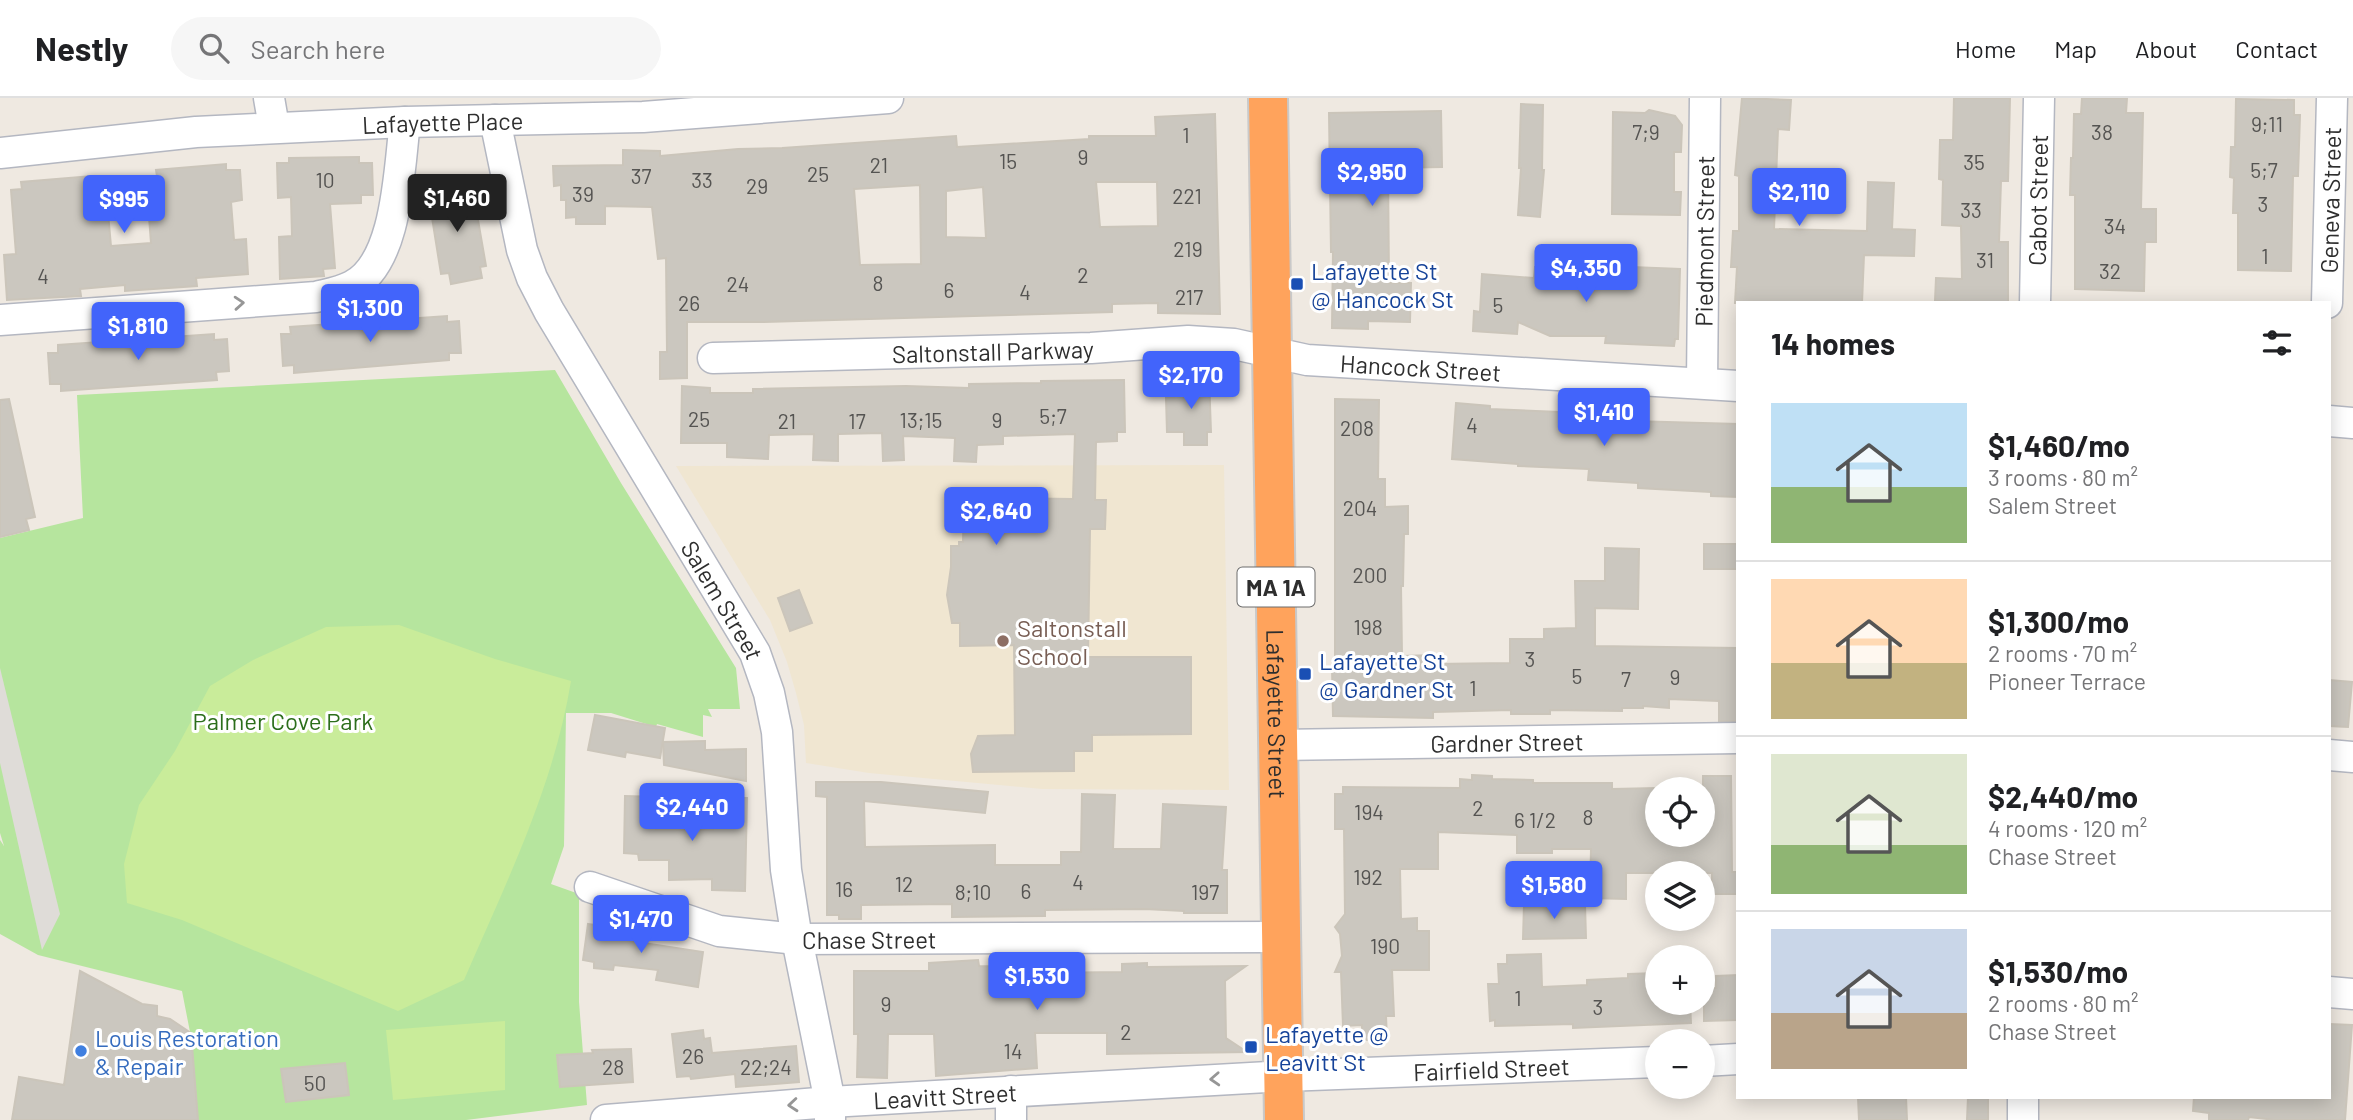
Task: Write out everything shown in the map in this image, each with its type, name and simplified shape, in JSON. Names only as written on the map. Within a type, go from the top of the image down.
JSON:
[{"type":"highway","name":"Lafayette Street","points":[[1268,98],[1284,1120]]},
{"type":"street","points":[[269,98],[274,127]]},
{"type":"street","name":"Lafayette Place","points":[[0,153],[196,132],[274,127],[653,117],[888,98]]},
{"type":"street","name":"Piedmont Street","points":[[1702,383],[1705,98]]},
{"type":"street","name":"Cabot Street","points":[[2035,301],[2039,98]]},
{"type":"street","name":"Geneva Street","points":[[2327,301],[2332,98]]},
{"type":"street","name":"Salem Street","points":[[495,120],[522,250],[533,278],[550,311],[755,653],[766,683],[777,732],[786,870],[830,1111]]},
{"type":"street","points":[[0,320],[316,297],[353,286],[375,265],[387,239],[405,122]]},
{"type":"street","name":"Saltonstall Parkway","points":[[713,358],[1091,348],[1188,341],[1234,344],[1272,352]]},
{"type":"street","name":"Hancock Street","points":[[1272,352],[1307,360],[1736,386]]},
{"type":"street","points":[[2331,421],[2353,422]]},
{"type":"street","name":"Gardner Street","points":[[1278,745],[1736,738]]},
{"type":"street","points":[[2331,755],[2353,757]]},
{"type":"street","name":"Chase Street","points":[[590,887],[719,931],[797,939],[1281,937]]},
{"type":"street","points":[[2331,992],[2353,994]]},
{"type":"street","points":[[1715,1060],[1736,1059]]},
{"type":"street","name":"Fairfield Street","points":[[1284,1076],[1645,1062]]},
{"type":"street","name":"Leavitt Street","points":[[606,1120],[830,1111],[1011,1091],[1284,1076]]},
{"type":"street","points":[[1011,1091],[1012,1120]]},
{"type":"street","points":[[2023,1099],[2023,1120]]},
{"type":"shaded area","name":"Saltonstall School","points":[[1224,465],[1229,790],[1042,789],[869,773],[806,763],[804,725],[796,693],[770,620],[676,466]]},
{"type":"shaded area","points":[[0,668],[60,914],[42,950],[0,763]]},
{"type":"green space","name":"Palmer Cove Park","points":[[555,370],[621,483],[736,668],[740,709],[708,709],[712,717],[703,715],[703,737],[657,724],[656,727],[611,713],[566,713],[564,846],[551,884],[579,894],[579,1002],[587,1105],[466,1120],[198,1120],[190,1032],[182,991],[38,955],[0,934],[0,840],[4,846],[0,833],[0,538],[83,518],[77,395]]},
{"type":"green space","points":[[399,625],[495,659],[571,681],[563,720],[541,796],[464,980],[398,1011],[182,920],[127,903],[124,864],[139,805],[175,751],[210,686],[253,660],[326,627]]},
{"type":"green space","points":[[505,1021],[505,1090],[393,1100],[386,1030]]},
{"type":"building","points":[[1742,98],[1791,100],[1789,130],[1778,129],[1774,229],[1867,231],[1868,182],[1894,183],[1892,229],[1915,230],[1914,256],[1864,255],[1862,301],[1735,303],[1737,267],[1731,267],[1733,231],[1739,231],[1739,176],[1735,175]]},
{"type":"building","points":[[1954,98],[2010,98],[2008,181],[2001,181],[1999,242],[2008,242],[2008,301],[1935,301],[1936,278],[1962,279],[1961,226],[1942,225],[1943,180],[1939,179],[1940,140],[1953,140]]},
{"type":"building","points":[[2082,98],[2127,98],[2126,113],[2143,113],[2141,209],[2156,209],[2156,242],[2145,242],[2144,291],[2075,289],[2075,195],[2070,195],[2071,158],[2074,114],[2081,114]]},
{"type":"building","points":[[2236,99],[2294,100],[2294,115],[2300,115],[2298,176],[2293,176],[2291,271],[2238,270],[2238,213],[2233,213],[2234,178],[2230,177],[2231,147],[2235,147]]},
{"type":"building","points":[[1521,104],[1543,105],[1544,170],[1540,217],[1518,215]]},
{"type":"building","points":[[1649,110],[1675,116],[1682,125],[1681,152],[1674,152],[1674,192],[1681,192],[1680,215],[1612,214],[1613,112],[1645,113]]},
{"type":"building","points":[[1441,111],[1442,167],[1388,168],[1389,283],[1411,283],[1410,322],[1368,321],[1368,329],[1332,328],[1329,113]]},
{"type":"building","points":[[1215,114],[1220,314],[1158,313],[1158,303],[1112,304],[1112,312],[687,322],[687,378],[660,379],[660,352],[667,352],[666,258],[658,259],[652,207],[605,206],[605,224],[576,224],[576,217],[566,218],[566,200],[561,200],[561,185],[554,186],[553,166],[623,165],[623,150],[660,151],[660,156],[956,136],[957,147],[1089,139],[1089,136],[1156,136],[1155,117]],"holes":[[[1096,182],[1157,182],[1158,226],[1100,227]],[[920,185],[921,264],[860,265],[854,189]],[[983,187],[986,238],[946,237],[946,191]]]},
{"type":"building","points":[[359,157],[359,163],[372,163],[373,195],[361,195],[361,203],[330,204],[335,268],[323,269],[324,276],[280,279],[279,237],[292,236],[291,197],[278,198],[277,163],[289,163],[289,158]]},
{"type":"building","points":[[226,164],[226,170],[240,170],[242,200],[231,202],[234,240],[246,239],[248,274],[196,278],[197,286],[125,291],[125,285],[80,289],[81,296],[7,300],[4,255],[16,254],[11,190],[22,189],[21,182],[92,176],[93,181],[105,180],[111,246],[151,243],[146,177],[157,176],[156,170]]},
{"type":"building","points":[[463,184],[465,199],[474,197],[486,266],[480,267],[482,278],[451,284],[449,273],[441,274],[430,205],[434,204],[431,189]]},
{"type":"building","points":[[1606,266],[1680,269],[1678,339],[1675,339],[1674,346],[1605,343],[1606,336],[1550,336],[1518,322],[1517,334],[1473,331],[1474,311],[1480,312],[1482,274],[1534,278],[1535,267],[1606,269]]},
{"type":"building","points":[[447,316],[447,322],[459,321],[461,353],[449,353],[449,360],[294,373],[294,365],[283,366],[281,334],[291,334],[290,327]]},
{"type":"building","points":[[214,334],[214,340],[227,339],[229,371],[216,372],[217,380],[61,391],[61,384],[50,384],[48,353],[58,353],[58,345]]},
{"type":"building","points":[[1209,377],[1211,432],[1207,432],[1207,445],[1184,445],[1184,432],[1167,432],[1166,398],[1174,398],[1173,388],[1180,388],[1180,378]]},
{"type":"building","points":[[1124,380],[1125,432],[1117,432],[1117,441],[1096,442],[1095,500],[1106,500],[1105,529],[1090,529],[1088,657],[1191,657],[1191,734],[1092,735],[1092,751],[1074,751],[1074,771],[973,772],[971,754],[978,736],[1015,735],[1014,645],[960,646],[960,623],[952,623],[947,595],[951,546],[959,546],[959,542],[963,542],[964,502],[995,503],[995,498],[1073,499],[1075,434],[1003,436],[1003,444],[977,445],[976,462],[954,461],[955,438],[903,436],[904,460],[883,461],[882,433],[838,434],[838,461],[813,460],[814,434],[769,435],[768,459],[727,457],[727,443],[681,443],[682,386],[710,388],[710,393],[753,393],[753,389],[906,386],[969,388],[969,384]]},
{"type":"building","points":[[9,399],[35,517],[26,519],[29,530],[0,537],[0,400]]},
{"type":"building","points":[[1335,399],[1379,400],[1378,479],[1385,479],[1385,507],[1408,506],[1408,534],[1404,534],[1401,586],[1402,656],[1433,655],[1433,664],[1510,663],[1510,639],[1544,639],[1544,629],[1576,628],[1575,581],[1605,581],[1605,548],[1639,549],[1638,609],[1595,608],[1595,646],[1736,648],[1736,721],[1719,721],[1719,701],[1669,699],[1669,708],[1643,706],[1622,708],[1622,711],[1550,710],[1550,714],[1511,714],[1511,710],[1433,712],[1433,718],[1333,716],[1332,667],[1335,667]]},
{"type":"building","points":[[1456,403],[1490,406],[1490,409],[1559,412],[1559,419],[1736,424],[1736,497],[1711,496],[1711,492],[1638,488],[1638,483],[1588,480],[1589,469],[1518,466],[1452,459]]},
{"type":"building","points":[[1704,544],[1736,544],[1736,569],[1704,569]]},
{"type":"building","points":[[799,590],[812,623],[790,631],[778,598]]},
{"type":"building","points":[[2331,680],[2352,682],[2348,727],[2331,726]]},
{"type":"building","points":[[595,715],[665,728],[660,758],[626,752],[625,757],[588,750]]},
{"type":"building","points":[[705,741],[705,750],[746,749],[746,781],[664,765],[663,742]]},
{"type":"building","points":[[1472,775],[1492,776],[1492,779],[1533,780],[1533,783],[1612,783],[1612,789],[1645,788],[1645,847],[1715,847],[1715,777],[1703,776],[1731,776],[1732,872],[1736,872],[1736,894],[1715,894],[1715,861],[1645,861],[1645,873],[1626,873],[1626,899],[1590,898],[1591,849],[1552,849],[1552,853],[1517,853],[1517,835],[1438,832],[1438,869],[1400,869],[1401,919],[1417,918],[1417,931],[1429,931],[1429,970],[1392,970],[1394,1016],[1386,1016],[1387,1039],[1362,1040],[1362,1025],[1343,1026],[1341,972],[1335,972],[1342,956],[1340,934],[1335,927],[1345,914],[1344,829],[1335,829],[1335,794],[1343,794],[1343,787],[1460,788],[1460,779],[1472,780]]},
{"type":"building","points":[[816,782],[881,782],[988,792],[985,813],[864,801],[865,847],[995,845],[995,865],[1061,865],[1061,852],[1081,852],[1082,794],[1115,795],[1113,849],[1161,849],[1163,804],[1226,807],[1222,870],[1227,870],[1227,913],[1145,909],[1045,910],[1045,916],[952,917],[952,904],[861,905],[861,919],[839,919],[839,915],[827,915],[827,797],[816,796]]},
{"type":"building","points":[[625,796],[657,797],[656,830],[713,830],[713,798],[747,798],[745,891],[712,890],[712,879],[669,880],[669,860],[639,860],[638,854],[624,853]]},
{"type":"building","points":[[1524,904],[1585,904],[1586,938],[1523,939]]},
{"type":"building","points":[[588,924],[638,931],[637,942],[703,952],[698,987],[656,980],[658,970],[614,965],[613,970],[594,968],[594,962],[583,960]]},
{"type":"building","points":[[1541,954],[1542,987],[1587,985],[1587,980],[1628,978],[1628,974],[1645,973],[1645,1015],[1691,1015],[1691,1023],[1573,1028],[1573,1024],[1495,1026],[1495,1020],[1490,1021],[1488,984],[1499,984],[1498,964],[1507,964],[1507,955]]},
{"type":"building","points":[[978,960],[979,966],[1038,968],[1038,973],[1122,972],[1122,964],[1147,963],[1147,967],[1246,966],[1225,981],[1226,1038],[1247,1052],[1107,1054],[1107,1033],[1035,1033],[1037,1068],[936,1076],[934,1034],[888,1034],[887,1078],[857,1077],[858,1034],[854,1034],[854,971],[929,971],[929,963]]},
{"type":"building","points":[[80,971],[142,1004],[157,1006],[157,1016],[170,1019],[191,1033],[198,1120],[12,1120],[19,1077],[64,1085]]},
{"type":"building","points":[[1736,975],[1736,1020],[1704,1021],[1704,1015],[1715,1015],[1716,976]]},
{"type":"building","points":[[2331,1024],[2352,1025],[2345,1120],[2275,1120],[2249,1117],[2248,1120],[2209,1120],[2209,1113],[2193,1111],[2194,1099],[2331,1099]]},
{"type":"building","points":[[703,1030],[704,1039],[710,1038],[712,1053],[796,1046],[799,1082],[736,1087],[735,1074],[691,1079],[690,1076],[677,1077],[672,1034]]},
{"type":"building","points":[[631,1049],[633,1082],[560,1087],[557,1055],[593,1053],[592,1050]]},
{"type":"building","points":[[345,1063],[349,1095],[286,1102],[281,1069]]},
{"type":"building","points":[[1858,1099],[1906,1099],[1907,1120],[1859,1120]]},
{"type":"building","points":[[1968,1099],[1988,1099],[1988,1120],[1967,1120]]},
{"type":"place","name":"Lafayette St @ Hancock St","points":[[1297,284]]},
{"type":"place","name":"Saltonstall School","points":[[1003,641]]},
{"type":"place","name":"Lafayette St @ Gardner St","points":[[1305,674]]},
{"type":"place","name":"Lafayette @ Leavitt St","points":[[1251,1047]]},
{"type":"place","name":"Louis Restoration & Repair","points":[[81,1051]]}]
